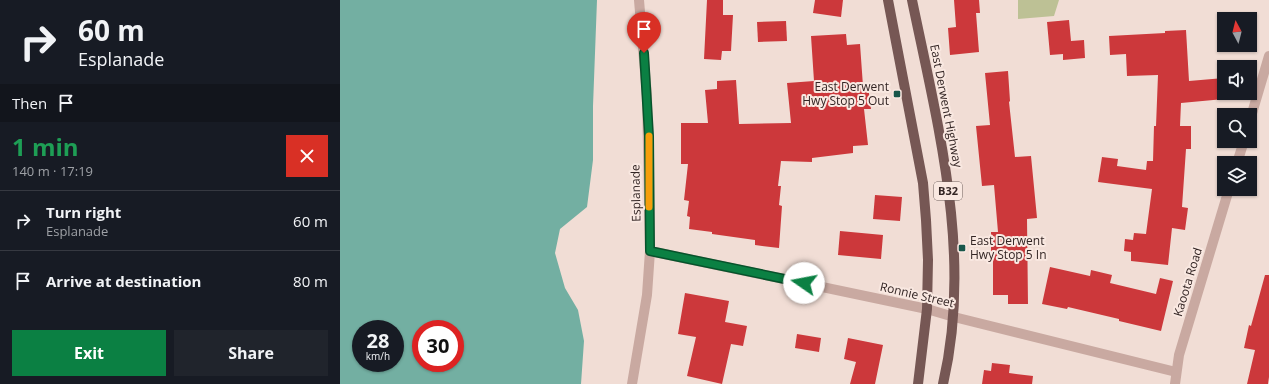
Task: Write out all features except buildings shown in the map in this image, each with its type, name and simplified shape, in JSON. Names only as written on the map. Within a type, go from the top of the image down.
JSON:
[{"type":"main road","name":"B32","points":[[888,0],[923,183],[926,220],[928,260],[927,309],[918,384]]},
{"type":"main road","name":"East Derwent Highway","points":[[912,0],[945,165],[955,251],[954,317],[943,384]]},
{"type":"street","name":"Esplanade","points":[[632,384],[648,295],[650,251],[647,96],[639,0]]},
{"type":"street","points":[[1254,108],[1267,71],[1269,56]]},
{"type":"street","name":"Kaoota Road","points":[[1175,384],[1179,355],[1227,196]]},
{"type":"street","name":"Ronnie Street","points":[[650,251],[927,309],[1176,372]]},
{"type":"green space","points":[[1018,0],[1059,0],[1054,16],[1018,19]]},
{"type":"water","points":[[340,0],[597,0],[593,106],[593,160],[587,207],[560,229],[555,253],[565,288],[578,310],[584,341],[581,384],[340,384]]},
{"type":"slow traffic","points":[[649,136],[649,207]]},
{"type":"place","name":"East Derwent Hwy Stop 5 Out","points":[[897,94]]},
{"type":"place","name":"East Derwent Hwy Stop 5 In","points":[[962,248]]},
{"type":"route","points":[[644,53],[649,136],[650,251],[804,283]]}]
